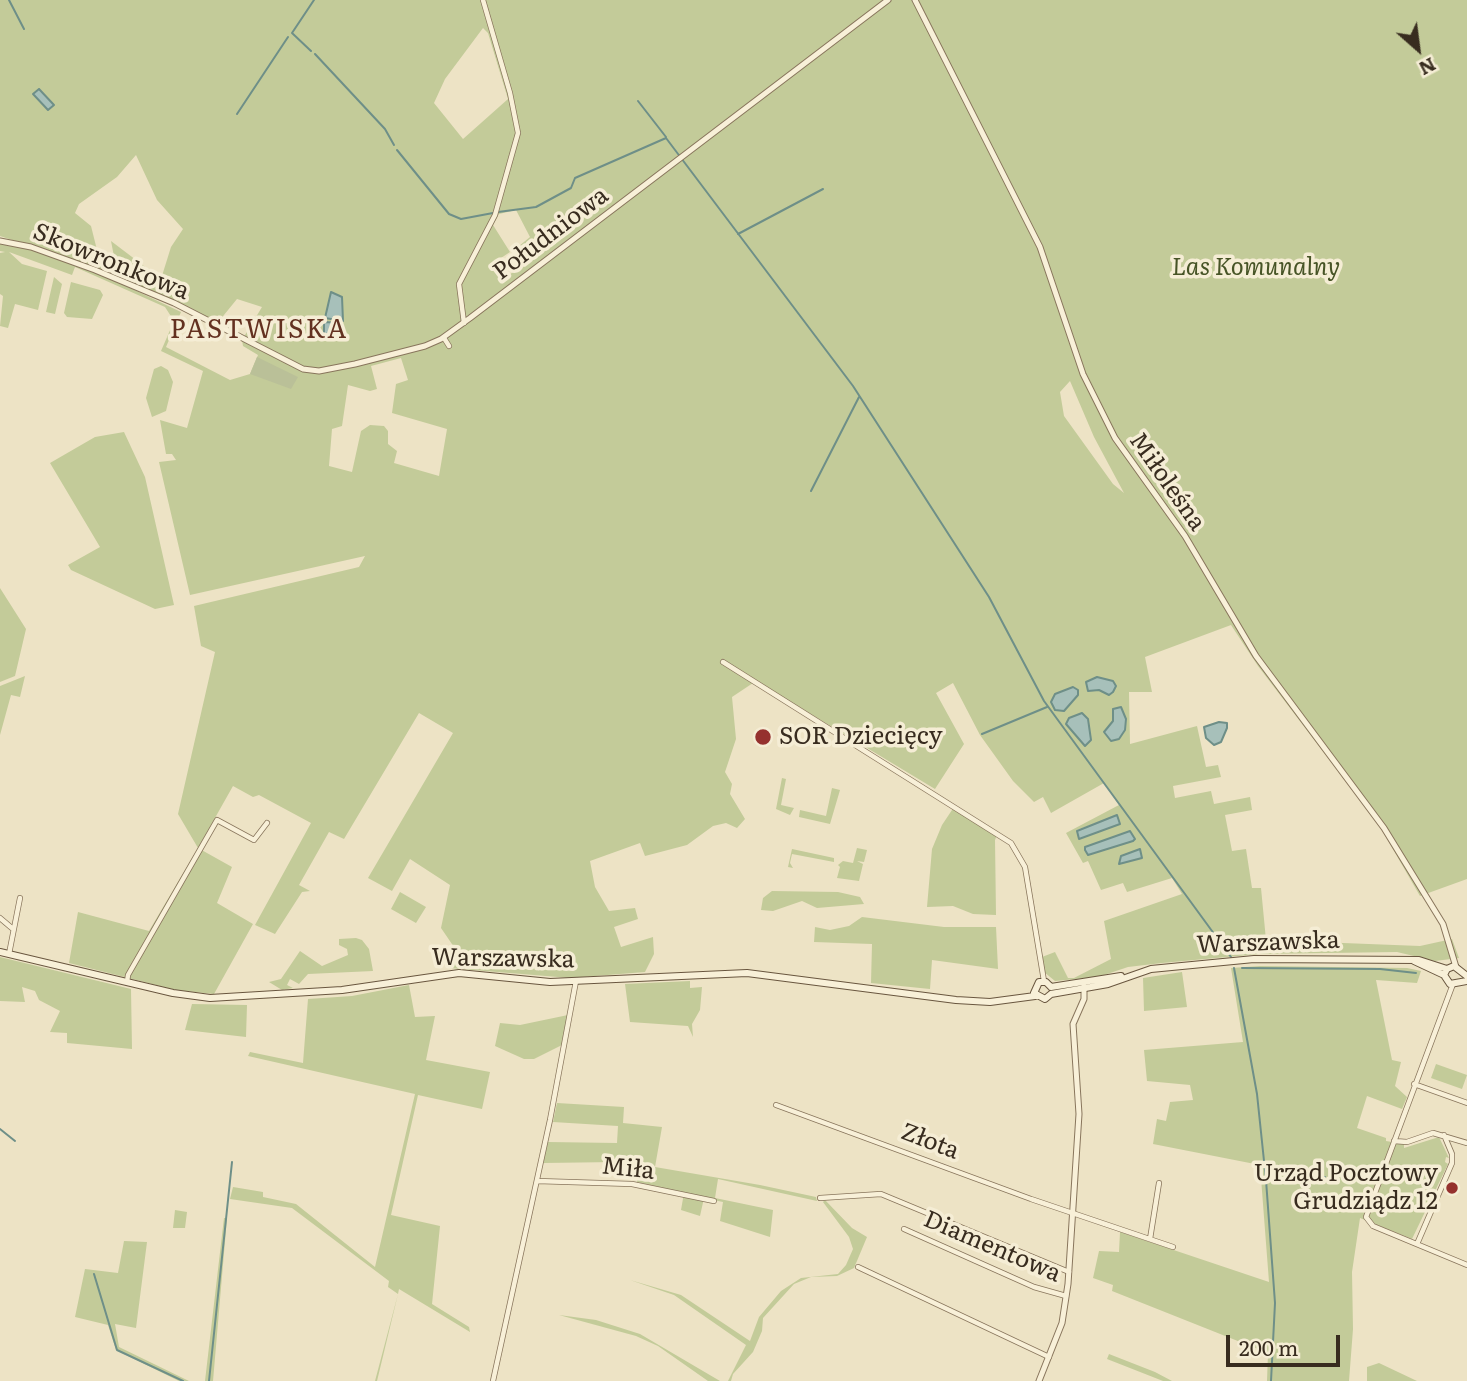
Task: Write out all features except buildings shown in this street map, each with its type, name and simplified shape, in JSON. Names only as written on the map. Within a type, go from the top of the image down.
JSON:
[{"type":"main road","name":"Warszawska","points":[[0,952],[193,997],[228,999],[342,990],[446,973],[536,982],[747,973],[957,1000],[1010,1000],[1034,993],[1042,999],[1051,991],[1108,984],[1126,975],[1159,968],[1239,960],[1425,960],[1449,969]]},
{"type":"main road","points":[[1449,969],[1464,978]]},
{"type":"main road","points":[[1449,969],[1450,983],[1464,978]]},
{"type":"main road","points":[[1034,993],[1041,982],[1051,991]]},
{"type":"street","points":[[464,323],[459,284],[495,215],[518,133],[510,93],[483,0]]},
{"type":"street","name":"Południowa","points":[[444,338],[888,0]]},
{"type":"street","name":"Miłoleśna","points":[[915,0],[1040,247],[1083,374],[1115,438],[1185,536],[1256,656],[1384,828],[1443,924],[1452,950],[1449,969]]},
{"type":"street","name":"Skowronkowa","points":[[0,241],[61,257],[162,297],[296,367],[309,370],[355,364],[425,346],[444,338]]},
{"type":"street","points":[[444,338],[449,346]]},
{"type":"street","points":[[723,662],[1011,843],[1020,855],[1027,876],[1041,982]]},
{"type":"street","points":[[127,982],[128,975],[217,820],[254,840],[267,823]]},
{"type":"street","points":[[9,954],[20,898]]},
{"type":"street","points":[[0,918],[13,929]]},
{"type":"street","points":[[493,1381],[537,1181],[576,981]]},
{"type":"street","points":[[1450,983],[1367,1212],[1368,1222],[1467,1265]]},
{"type":"street","points":[[1039,1381],[1062,1323],[1069,1272],[1079,1114],[1073,1024],[1084,999],[1084,986]]},
{"type":"street","points":[[1414,1084],[1467,1103]]},
{"type":"street","name":"Złota","points":[[776,1105],[1031,1199],[1071,1210],[1173,1247]]},
{"type":"street","points":[[1394,1141],[1407,1142],[1431,1133],[1467,1143]]},
{"type":"street","points":[[1417,1244],[1452,1163],[1444,1135]]},
{"type":"street","name":"Miła","points":[[537,1181],[632,1184],[714,1201]]},
{"type":"street","points":[[1150,1239],[1158,1183]]},
{"type":"street","points":[[820,1198],[881,1194],[1069,1272]]},
{"type":"street","name":"Diamentowa","points":[[904,1229],[1034,1287],[1066,1296]]},
{"type":"street","points":[[858,1267],[1048,1357]]},
{"type":"green space","name":"Las Komunalny","points":[[0,0],[1467,0],[1467,879],[1420,896],[1379,825],[1258,666],[1231,625],[1145,657],[1152,692],[1129,692],[1130,744],[1197,726],[1206,767],[1218,765],[1221,777],[1173,786],[1175,798],[1211,791],[1214,804],[1250,797],[1252,810],[1225,815],[1232,851],[1246,849],[1252,888],[1261,888],[1266,940],[1420,946],[1452,939],[1459,958],[1435,961],[1397,952],[1259,954],[1128,967],[1098,977],[1055,981],[1044,972],[1042,957],[1055,952],[1068,978],[1074,978],[1111,959],[1104,921],[1182,894],[1172,878],[1127,892],[1123,883],[1101,890],[1088,861],[1083,863],[1066,833],[1119,805],[1104,783],[1051,813],[1043,797],[1034,802],[1013,781],[980,735],[953,683],[936,693],[964,744],[935,789],[756,681],[732,697],[736,739],[725,772],[732,784],[730,794],[745,819],[737,828],[726,823],[713,826],[687,845],[645,856],[640,843],[590,861],[595,887],[609,911],[635,908],[638,919],[614,927],[621,947],[653,937],[654,954],[645,972],[570,978],[449,968],[446,962],[454,947],[441,928],[450,885],[410,859],[392,891],[368,878],[453,733],[419,713],[344,839],[329,832],[299,885],[310,891],[302,892],[275,934],[255,925],[311,823],[259,795],[253,797],[233,786],[198,848],[178,814],[215,652],[201,646],[194,606],[359,567],[365,556],[190,595],[159,462],[176,460],[172,454],[166,454],[160,420],[187,428],[203,371],[161,351],[174,321],[165,307],[75,267],[72,275],[9,252],[22,264],[47,271],[38,310],[15,304],[8,328],[0,326],[3,296],[0,294],[0,253],[5,252],[0,251],[0,240],[90,269],[181,312],[166,347],[230,380],[250,374],[258,355],[243,346],[242,340],[262,307],[237,299],[215,326],[118,277],[111,241],[161,279],[171,247],[183,229],[157,200],[136,155],[117,177],[79,204],[75,213],[91,226],[102,270],[0,236]],"holes":[[[483,28],[488,33],[508,99],[463,139],[434,103],[445,79]],[[516,210],[530,237],[513,251],[515,255],[524,255],[528,261],[505,278],[495,262],[510,252],[493,225],[499,214]],[[401,358],[408,380],[396,384],[392,413],[447,429],[439,476],[394,463],[397,451],[388,444],[388,431],[384,426],[370,425],[361,431],[352,472],[329,466],[332,429],[342,426],[348,385],[370,391],[377,389],[371,366]],[[1070,381],[1094,437],[1124,493],[1113,484],[1064,416],[1060,392]],[[1117,815],[1120,824],[1080,839],[1077,830]]]},
{"type":"green space","points":[[54,277],[62,284],[55,314],[46,312]]},
{"type":"green space","points":[[71,282],[100,290],[103,295],[92,319],[67,317],[64,313]]},
{"type":"green space","points":[[257,357],[298,377],[291,389],[250,374]]},
{"type":"green space","points":[[161,366],[168,370],[173,382],[166,411],[152,417],[146,398],[154,369]]},
{"type":"green space","points":[[124,432],[145,477],[174,605],[155,609],[71,570],[68,565],[100,547],[50,463],[95,437]]},
{"type":"green space","points":[[0,588],[26,629],[15,676],[0,682]]},
{"type":"green space","points":[[25,676],[20,697],[11,695],[0,735],[0,686]]},
{"type":"green space","points":[[782,778],[786,779],[781,805],[794,808],[790,815],[776,809]]},
{"type":"green space","points":[[832,788],[840,790],[830,824],[799,817],[800,810],[826,816]]},
{"type":"green space","points":[[954,807],[997,835],[996,915],[973,914],[953,906],[927,907],[932,849],[942,825]]},
{"type":"green space","points":[[198,848],[232,867],[217,903],[253,924],[214,994],[176,990],[69,963],[78,912],[149,931]]},
{"type":"green space","points":[[857,848],[867,850],[864,862],[857,861],[863,864],[859,881],[837,878],[840,867],[838,865],[843,861],[853,863]]},
{"type":"green space","points":[[792,849],[834,858],[834,862],[792,854],[790,863],[793,868],[788,867]]},
{"type":"green space","points":[[772,891],[838,892],[860,897],[864,904],[817,908],[802,901],[773,911],[761,910],[763,898]]},
{"type":"green space","points":[[400,892],[426,907],[416,923],[391,909]]},
{"type":"green space","points":[[862,917],[944,927],[996,927],[998,969],[932,960],[930,989],[871,983],[872,944],[814,942],[815,927],[830,930],[849,926]]},
{"type":"green space","points":[[339,939],[362,940],[369,949],[373,971],[308,974],[299,984],[290,979],[287,985],[293,988],[282,990],[269,982],[281,979],[300,951],[322,966],[348,955],[347,949],[339,945]]},
{"type":"green space","points":[[0,957],[131,989],[132,1049],[67,1043],[67,1033],[50,1032],[60,1011],[39,1000],[35,991],[22,987],[25,1002],[0,1001]]},
{"type":"green space","points":[[1231,968],[1407,968],[1421,971],[1417,983],[1376,980],[1392,1060],[1401,1062],[1395,1086],[1407,1097],[1402,1109],[1367,1096],[1357,1128],[1386,1138],[1386,1141],[1404,1144],[1404,1148],[1439,1137],[1449,1158],[1446,1157],[1445,1162],[1448,1164],[1412,1239],[1360,1218],[1352,1272],[1353,1329],[1349,1381],[1267,1381],[1268,1353],[1112,1291],[1113,1285],[1093,1278],[1099,1251],[1119,1252],[1120,1232],[1269,1282],[1260,1165],[1153,1144],[1157,1119],[1166,1121],[1170,1102],[1193,1100],[1190,1085],[1147,1081],[1144,1050],[1243,1042]]},
{"type":"green space","points":[[1182,972],[1187,1007],[1144,1011],[1143,978]]},
{"type":"green space","points":[[690,981],[690,988],[702,987],[700,1010],[692,1024],[693,1037],[688,1026],[630,1022],[625,984]]},
{"type":"green space","points":[[409,985],[415,1017],[435,1016],[426,1060],[490,1072],[482,1109],[418,1095],[391,1215],[440,1226],[432,1304],[469,1327],[470,1332],[399,1289],[398,1294],[388,1287],[389,1281],[292,1208],[230,1199],[233,1187],[263,1192],[263,1197],[296,1204],[375,1267],[415,1094],[248,1056],[250,1052],[303,1063],[308,999],[352,996]]},
{"type":"green space","points":[[192,1004],[247,1005],[246,1037],[185,1030]]},
{"type":"green space","points":[[568,1015],[562,1045],[534,1059],[524,1059],[495,1046],[500,1023],[520,1025]]},
{"type":"green space","points":[[1436,1064],[1467,1075],[1462,1089],[1431,1078]]},
{"type":"green space","points":[[557,1103],[624,1107],[623,1123],[662,1127],[655,1167],[760,1185],[816,1197],[817,1201],[718,1179],[715,1198],[773,1210],[770,1237],[720,1221],[723,1202],[704,1198],[700,1216],[681,1210],[684,1193],[637,1182],[640,1165],[616,1162],[543,1163],[548,1142],[617,1143],[618,1126],[553,1122]]},
{"type":"green space","points":[[825,1200],[852,1228],[867,1237],[854,1268],[837,1276],[811,1277],[794,1284],[763,1318],[762,1331],[753,1352],[733,1374],[731,1381],[728,1381],[746,1345],[674,1295],[630,1280],[681,1295],[750,1341],[759,1317],[781,1291],[801,1278],[838,1274],[846,1265],[853,1249],[849,1237],[823,1202]]},
{"type":"green space","points":[[175,1210],[187,1212],[185,1228],[173,1228]]},
{"type":"green space","points":[[224,1218],[227,1218],[213,1381],[205,1381]]},
{"type":"green space","points":[[124,1241],[147,1242],[136,1328],[115,1324],[119,1347],[189,1381],[179,1381],[116,1350],[108,1325],[75,1317],[85,1269],[118,1273]]},
{"type":"green space","points":[[398,1294],[377,1381],[375,1381]]},
{"type":"green space","points":[[559,1315],[596,1320],[640,1334],[720,1381],[708,1381],[658,1346],[636,1336]]},
{"type":"green space","points":[[1109,1354],[1172,1381],[1163,1381],[1107,1359]]},
{"type":"green space","points":[[1379,1363],[1417,1381],[1367,1381],[1367,1367]]},
{"type":"water","points":[[39,89],[54,105],[48,110],[33,94]]},
{"type":"water","points":[[331,292],[342,297],[343,321],[325,318]]},
{"type":"water","points":[[324,322],[342,323],[343,333],[324,334]]},
{"type":"water","points":[[1097,677],[1113,681],[1116,686],[1113,692],[1109,695],[1099,690],[1088,691],[1086,682]]},
{"type":"water","points":[[1073,687],[1078,690],[1078,695],[1064,711],[1055,710],[1051,702],[1055,694]]},
{"type":"water","points":[[1121,707],[1126,719],[1125,730],[1119,739],[1111,741],[1104,732],[1113,721],[1113,709]]},
{"type":"water","points":[[1082,713],[1088,719],[1091,740],[1085,746],[1066,724],[1069,718]]},
{"type":"water","points":[[1219,722],[1227,723],[1227,728],[1221,742],[1214,745],[1206,738],[1204,727]]},
{"type":"water","points":[[1117,815],[1120,824],[1079,839],[1077,831]]},
{"type":"water","points":[[1130,831],[1135,839],[1133,841],[1088,855],[1085,850],[1085,847]]},
{"type":"water","points":[[1140,849],[1142,858],[1119,864],[1121,856]]},
{"type":"waterway","points":[[9,0],[24,29]]},
{"type":"waterway","points":[[311,51],[292,33],[314,0]]},
{"type":"waterway","points":[[237,114],[288,37]]},
{"type":"waterway","points":[[315,54],[385,129],[394,145]]},
{"type":"waterway","points":[[638,101],[666,137]]},
{"type":"waterway","points":[[498,212],[536,207],[571,188],[575,178],[666,138],[853,386],[989,597],[1044,701],[1231,957]]},
{"type":"waterway","points":[[397,150],[449,214],[461,219],[493,213]]},
{"type":"waterway","points":[[738,234],[823,189]]},
{"type":"waterway","points":[[811,491],[859,397]]},
{"type":"waterway","points":[[982,734],[1047,707]]},
{"type":"waterway","points":[[1234,968],[1257,1094],[1266,1180],[1275,1303],[1271,1381]]},
{"type":"waterway","points":[[1242,968],[1380,969],[1416,973]]},
{"type":"waterway","points":[[0,1129],[15,1141]]},
{"type":"waterway","points":[[209,1381],[232,1162]]},
{"type":"waterway","points":[[1271,1180],[1325,1177]]},
{"type":"waterway","points":[[94,1274],[117,1350],[183,1381]]},
{"type":"place","name":"SOR Dziecięcy","points":[[763,737]]},
{"type":"place","name":"Urząd Pocztowy Grudziądz 12","points":[[1452,1188]]},
{"type":"district","name":"PASTWISKA","points":[[259,330]]}]
